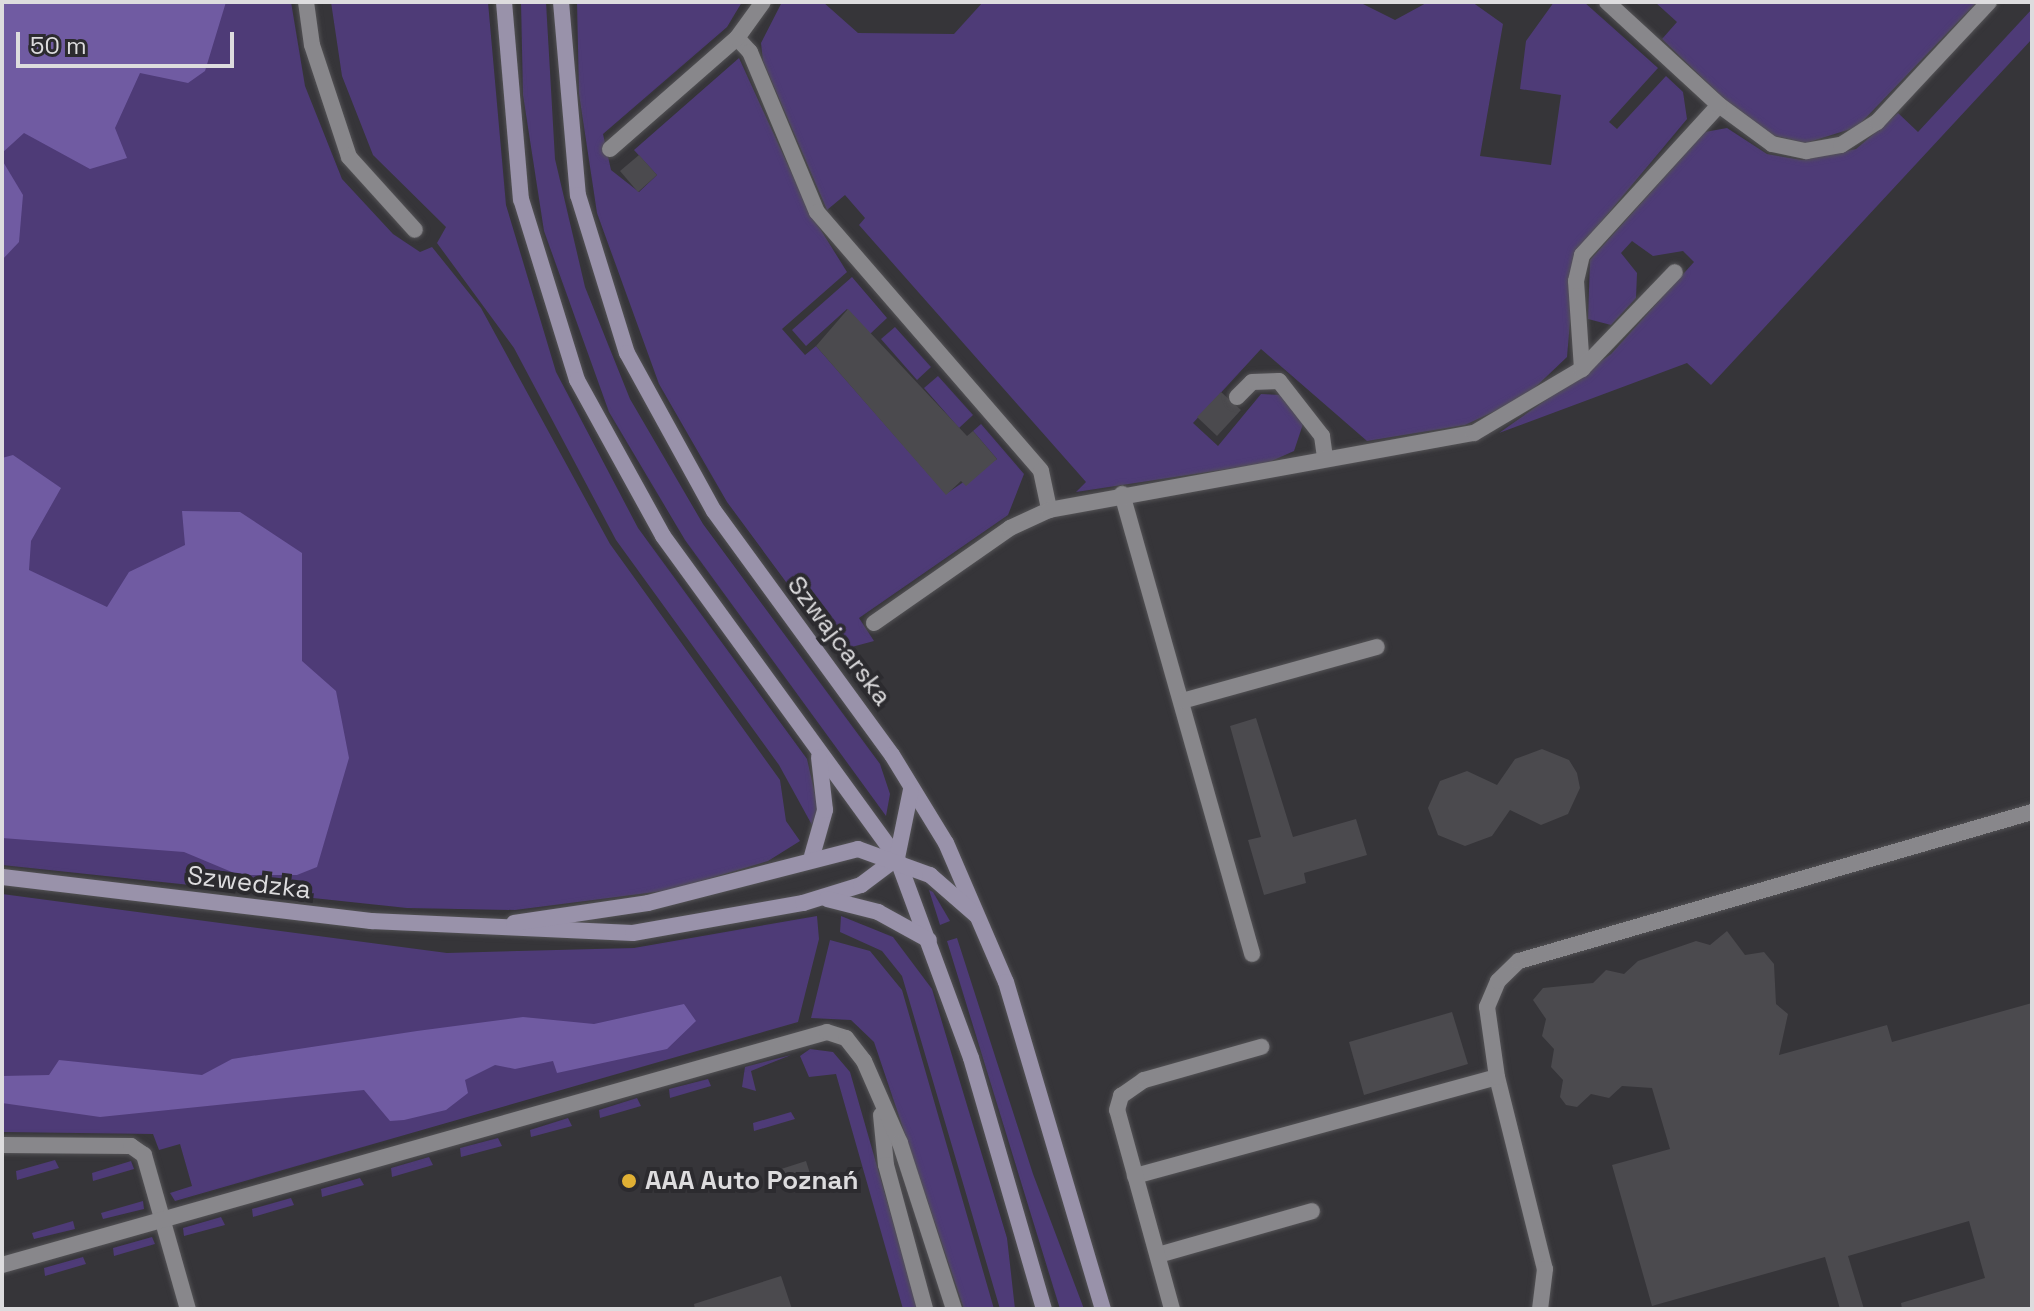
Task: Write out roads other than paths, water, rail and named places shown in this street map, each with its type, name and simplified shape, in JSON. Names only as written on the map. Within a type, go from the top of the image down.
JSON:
[{"type":"street","points":[[306,2],[312,45],[349,157],[415,230]]},
{"type":"street","points":[[504,2],[521,199],[577,380],[663,536],[897,858],[929,940],[1044,1309]]},
{"type":"street","name":"Szwajcarska","points":[[561,2],[578,195],[627,353],[714,511],[946,843],[981,919],[1103,1309]]},
{"type":"street","points":[[610,149],[737,38],[763,2]]},
{"type":"street","points":[[1607,2],[1719,105],[1772,144],[1806,151],[1841,145],[1877,122],[1989,2]]},
{"type":"street","points":[[737,38],[750,52],[817,212],[1041,471],[1049,510]]},
{"type":"street","points":[[1582,369],[1576,281],[1582,255],[1719,105]]},
{"type":"street","points":[[874,623],[1010,528],[1049,510],[1122,494],[1474,433],[1582,369],[1675,272]]},
{"type":"street","points":[[1237,397],[1252,382],[1279,381],[1322,436],[1325,458]]},
{"type":"street","points":[[1122,494],[1252,954]]},
{"type":"street","points":[[1182,701],[1377,647]]},
{"type":"street","points":[[812,856],[825,810],[815,744]]},
{"type":"street","points":[[897,858],[911,790]]},
{"type":"street","points":[[1540,1309],[1545,1269],[1497,1077],[1487,1007],[1498,981],[1519,961],[2032,812]]},
{"type":"street","name":"Szwedzka","points":[[492,926],[717,888],[812,856],[858,849],[897,858],[930,875],[981,919]]},
{"type":"street","name":"Szwedzka","points":[[2,877],[371,921],[601,935],[821,898],[861,885],[897,858]]},
{"type":"street","points":[[821,898],[878,912],[929,940]]},
{"type":"street","points":[[2,1265],[813,1033],[854,1044],[880,1109],[900,1143],[954,1309]]},
{"type":"street","points":[[1172,1309],[1117,1110],[1129,1086],[1261,1047]]},
{"type":"street","points":[[1135,1176],[1497,1077]]},
{"type":"street","points":[[880,1109],[886,1165],[925,1309]]},
{"type":"street","points":[[2,1145],[131,1146],[144,1155],[188,1309]]},
{"type":"street","points":[[1158,1255],[1312,1211]]},
{"type":"place","name":"AAA Auto Poznań","points":[[629,1181]]}]
